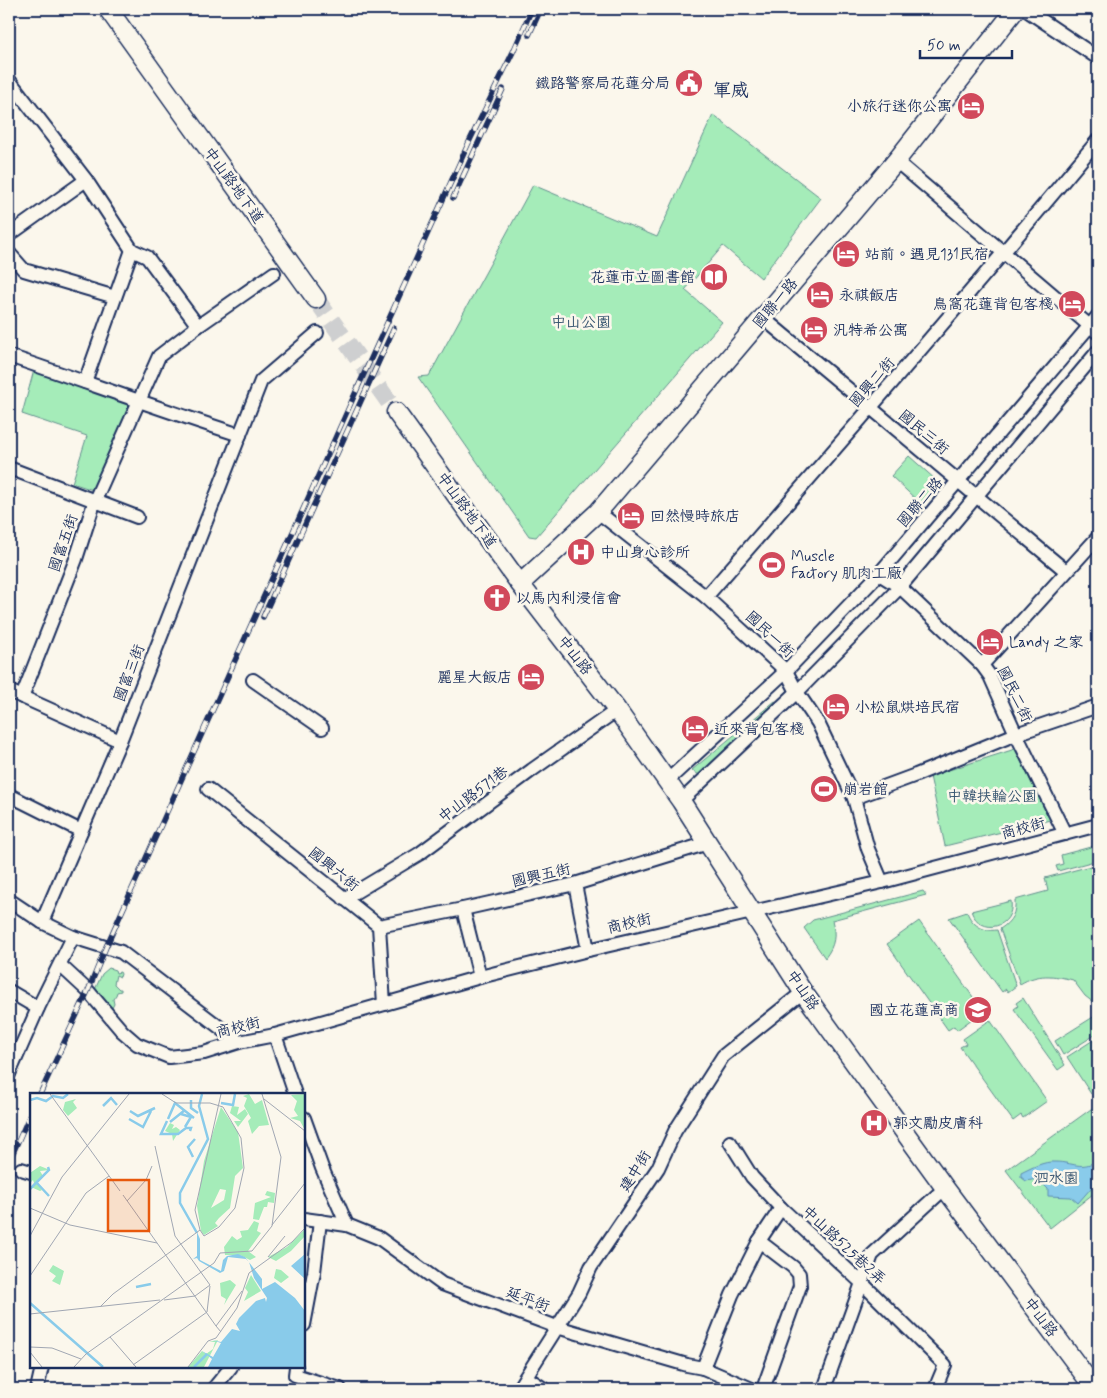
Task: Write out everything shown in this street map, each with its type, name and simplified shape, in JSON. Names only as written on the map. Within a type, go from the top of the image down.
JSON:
[{"type":"street","name":"中山路地下道","points":[[108,9],[316,299]]},
{"type":"street","name":"國聯一路","points":[[520,584],[598,512],[896,161],[1016,9]]},
{"type":"street","points":[[1026,9],[1098,58]]},
{"type":"street","points":[[9,80],[86,180],[132,250],[148,257],[198,326]]},
{"type":"street","name":"國興二街","points":[[706,597],[871,409],[1098,140]]},
{"type":"street","points":[[896,161],[1094,329]]},
{"type":"street","points":[[9,235],[86,180]]},
{"type":"street","points":[[86,382],[132,250]]},
{"type":"street","points":[[9,254],[24,270],[115,297]]},
{"type":"street","name":"國富五街","points":[[22,696],[76,559],[94,500],[159,356],[198,326],[274,273]]},
{"type":"street","name":"國聯二路","points":[[667,781],[786,671],[879,574],[958,481],[1094,329],[1098,316]]},
{"type":"street","name":"國民三街","points":[[762,318],[1066,571]]},
{"type":"street","name":"國富三街","points":[[42,922],[120,741],[261,381],[317,333]]},
{"type":"street","points":[[682,801],[797,692],[900,587],[1098,351]]},
{"type":"street","points":[[9,356],[138,402],[240,435]]},
{"type":"street","name":"中山路地下道","points":[[396,412],[520,584]]},
{"type":"street","points":[[9,468],[137,517]]},
{"type":"street","name":"國民一街","points":[[598,512],[706,597],[786,671],[797,692],[818,723],[854,798],[868,849],[882,882]]},
{"type":"street","points":[[982,666],[1098,537]]},
{"type":"street","name":"國民二街","points":[[879,574],[900,587],[990,676],[1065,834]]},
{"type":"street","name":"中山路","points":[[520,584],[617,710],[682,801],[802,992],[944,1188],[1095,1389]]},
{"type":"street","points":[[253,680],[322,728]]},
{"type":"street","points":[[9,691],[120,741]]},
{"type":"street","points":[[854,798],[1016,734],[1098,706]]},
{"type":"street","name":"中山路571巷","points":[[344,899],[419,854],[617,710]]},
{"type":"street","name":"國興六街","points":[[208,788],[379,926]]},
{"type":"street","points":[[9,795],[81,831]]},
{"type":"street","name":"商校街","points":[[60,965],[88,991],[122,1031],[136,1044],[169,1057],[204,1053],[480,977],[752,911],[882,882],[1098,825]]},
{"type":"street","name":"國興五街","points":[[379,926],[575,884],[708,843]]},
{"type":"street","points":[[575,884],[588,950]]},
{"type":"street","points":[[9,900],[42,922],[73,937],[121,952],[239,1042]]},
{"type":"street","points":[[463,909],[480,977]]},
{"type":"street","points":[[379,926],[384,1004]]},
{"type":"street","points":[[9,1074],[38,1008],[73,937]]},
{"type":"street","points":[[9,991],[38,1008]]},
{"type":"street","name":"建中街","points":[[518,1389],[579,1293],[591,1267],[658,1168],[676,1131],[722,1056],[802,992]]},
{"type":"street","points":[[275,1035],[295,1093]]},
{"type":"street","points":[[305,1121],[322,1168],[347,1225]]},
{"type":"street","name":"中山路525巷2弄","points":[[730,1142],[752,1177],[781,1208],[946,1365],[935,1389]]},
{"type":"street","points":[[824,1389],[872,1255],[944,1188]]},
{"type":"street","points":[[703,1368],[732,1295],[759,1241],[781,1208]]},
{"type":"street","name":"延平街","points":[[305,1219],[347,1225],[379,1238],[440,1283],[558,1327],[703,1368],[752,1389]]},
{"type":"street","points":[[305,1320],[314,1272],[320,1221]]},
{"type":"street","points":[[759,1241],[793,1267],[799,1274],[800,1286],[763,1389]]},
{"type":"street","points":[[305,1284],[314,1272]]},
{"type":"street","points":[[37,1389],[42,1368]]},
{"type":"street","points":[[213,1389],[230,1368]]},
{"type":"street","points":[[296,1368],[295,1375],[340,1389]]},
{"type":"street","points":[[526,1377],[544,1389]]},
{"type":"green space","name":"中山公園","points":[[713,115],[821,198],[761,278],[723,246],[685,290],[722,322],[536,537],[529,536],[418,377],[429,376],[533,185],[657,237]]},
{"type":"green space","points":[[34,370],[134,404],[99,492],[72,483],[87,436],[22,414]]},
{"type":"green space","points":[[909,456],[936,480],[934,494],[923,506],[891,476]]},
{"type":"green space","points":[[775,701],[782,705],[699,775],[692,770]]},
{"type":"green space","name":"中韓扶輪公園","points":[[1015,749],[1050,820],[945,846],[930,776]]},
{"type":"green space","points":[[1098,845],[1098,860],[1058,871],[1056,866],[1063,864],[1061,855]]},
{"type":"green space","points":[[1098,864],[1098,1006],[1085,996],[1073,980],[1046,976],[1033,978],[1020,984],[1000,929],[1008,923],[1012,916],[1015,909],[1015,900],[1048,891],[1045,878]]},
{"type":"green space","points":[[923,891],[926,895],[832,920],[834,940],[825,958],[804,928],[813,920]]},
{"type":"green space","points":[[1011,901],[1011,910],[1008,918],[996,926],[982,924],[971,911]]},
{"type":"green space","points":[[967,912],[972,921],[979,927],[987,930],[997,930],[1016,986],[1008,992],[1006,989],[1002,992],[949,918]]},
{"type":"green space","points":[[919,921],[983,1011],[957,1030],[954,1026],[948,1030],[887,944]]},
{"type":"green space","points":[[109,968],[121,974],[120,977],[116,975],[114,984],[121,991],[117,992],[113,999],[114,1004],[111,1010],[93,994],[102,974]]},
{"type":"green space","points":[[1023,998],[1065,1065],[1058,1070],[1014,1009],[1018,1006],[1016,1003]]},
{"type":"green space","points":[[1098,1014],[1098,1033],[1063,1055],[1055,1041]]},
{"type":"green space","points":[[990,1020],[1047,1101],[1023,1118],[1021,1115],[1013,1121],[960,1047],[966,1044],[963,1039]]},
{"type":"green space","points":[[1098,1037],[1098,1089],[1091,1094],[1067,1057]]},
{"type":"green space","name":"泗水園","points":[[1098,1104],[1098,1190],[1050,1228],[1006,1170]]},
{"type":"water","points":[[1098,1160],[1098,1185],[1092,1187],[1078,1203],[1071,1197],[1048,1196],[1048,1189],[1038,1179],[1026,1181],[1021,1177],[1021,1173],[1046,1163],[1061,1162],[1087,1165]]},
{"type":"tunnel","points":[[316,299],[396,412]]},
{"type":"railway","points":[[40,1093],[470,140],[532,9]]},
{"type":"railway","points":[[529,35],[541,9]]},
{"type":"railway","points":[[453,198],[503,89]]},
{"type":"railway","points":[[263,617],[394,328]]},
{"type":"railway","points":[[9,1162],[30,1114]]},
{"type":"place","name":"鐵路警察局花蓮分局","points":[[689,83]]},
{"type":"place","name":"小旅行迷你公寓","points":[[971,106]]},
{"type":"place","name":"站前。遇見131民宿","points":[[846,254]]},
{"type":"place","name":"花蓮市立圖書館","points":[[714,277]]},
{"type":"place","name":"永祺飯店","points":[[820,295]]},
{"type":"place","name":"鳥窩花蓮背包客棧","points":[[1072,304]]},
{"type":"place","name":"汎特希公寓","points":[[814,330]]},
{"type":"place","name":"回然慢時旅店","points":[[631,516]]},
{"type":"place","name":"中山身心診所","points":[[581,552]]},
{"type":"place","name":"Muscle Factory 肌肉工廠","points":[[772,565]]},
{"type":"place","name":"以馬內利浸信會","points":[[497,598]]},
{"type":"place","name":"Landy 之家","points":[[990,642]]},
{"type":"place","name":"麗星大飯店","points":[[531,677]]},
{"type":"place","name":"小松鼠烘培民宿","points":[[836,707]]},
{"type":"place","name":"近來背包客棧","points":[[695,729]]},
{"type":"place","name":"崩岩館","points":[[824,789]]},
{"type":"place","name":"國立花蓮高商","points":[[978,1010]]},
{"type":"place","name":"郭文勵皮膚科","points":[[874,1123]]},
{"type":"district","name":"軍威","points":[[731,90]]}]
